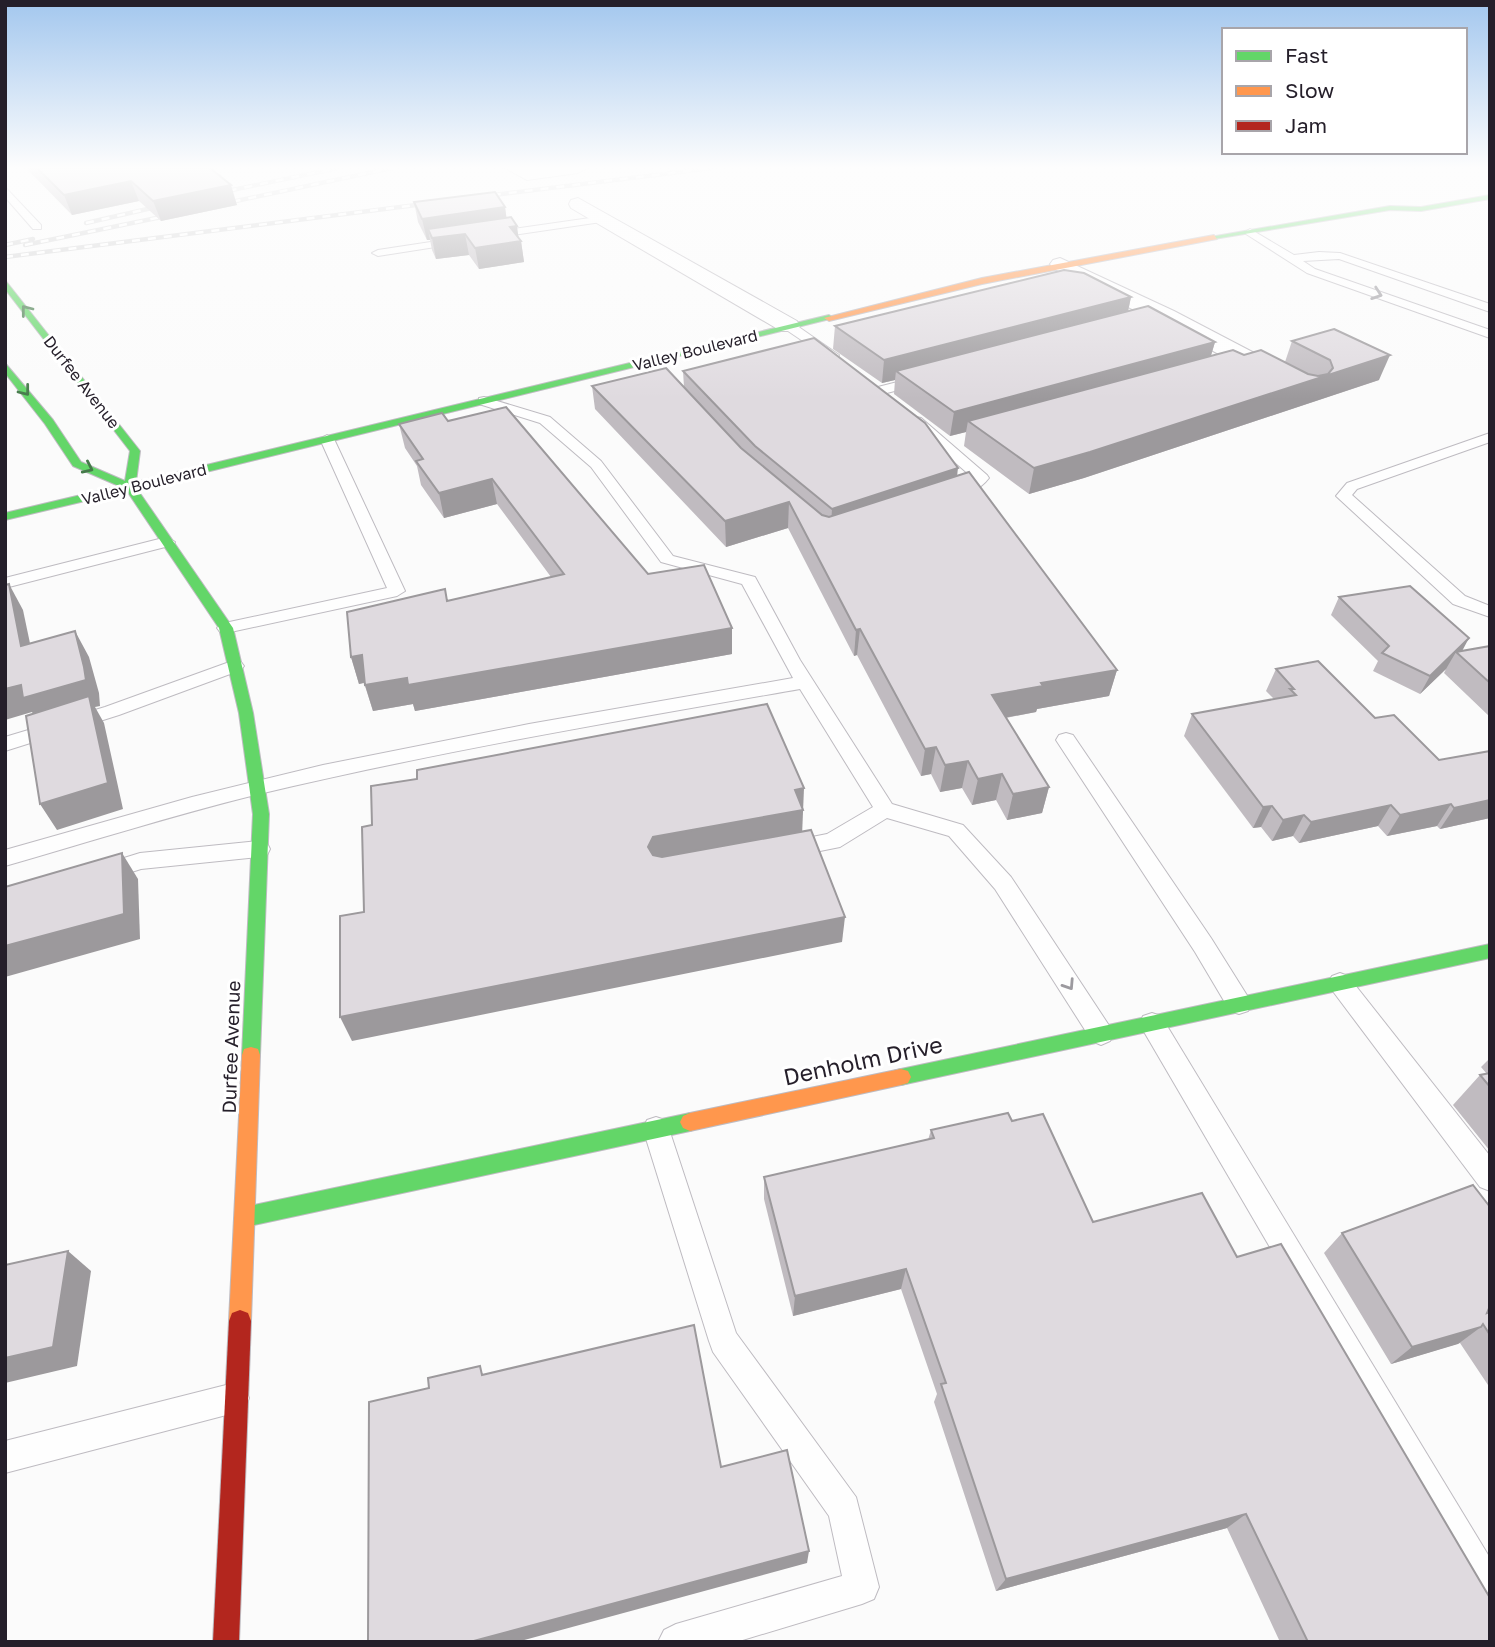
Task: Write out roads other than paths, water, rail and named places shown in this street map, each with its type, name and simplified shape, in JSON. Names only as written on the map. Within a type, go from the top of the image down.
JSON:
[{"type":"main road","name":"Valley Boulevard","points":[[5,517],[484,401],[654,367],[789,327],[1060,264],[1174,245]]},
{"type":"main road","name":"Durfee Avenue","points":[[5,283],[135,451],[130,487],[226,628],[246,713],[261,814],[226,1642]]},
{"type":"main road","points":[[5,366],[49,422],[77,464],[130,487]]},
{"type":"main road","name":"Denholm Drive","points":[[245,1217],[1490,951]]},
{"type":"street","points":[[648,245],[789,327]]},
{"type":"street","points":[[1060,264],[1155,319],[1251,360],[1297,385]]},
{"type":"lane","points":[[378,253],[432,245]]},
{"type":"lane","points":[[1270,245],[1311,271],[1490,334]]},
{"type":"lane","points":[[1292,259],[1319,255],[1339,256],[1490,308]]},
{"type":"lane","points":[[789,327],[842,362]]},
{"type":"lane","points":[[1227,367],[1251,360]]},
{"type":"lane","points":[[933,376],[874,387],[950,443],[982,478],[974,486],[937,498]]},
{"type":"lane","points":[[484,401],[545,420],[596,464],[667,559],[749,581],[805,682],[885,810],[956,830],[1003,883],[1101,1034]]},
{"type":"lane","points":[[1490,437],[1352,486],[1344,496],[1459,600],[1490,612]]},
{"type":"lane","points":[[226,628],[397,591],[327,439]]},
{"type":"lane","points":[[5,583],[167,541]]},
{"type":"lane","points":[[5,744],[112,710],[235,666]]},
{"type":"lane","points":[[5,858],[165,810],[257,787],[538,728],[805,682]]},
{"type":"lane","points":[[1066,740],[1203,945],[1239,1004]]},
{"type":"lane","points":[[767,853],[832,841],[885,810]]},
{"type":"lane","points":[[79,881],[140,861],[259,849]]},
{"type":"lane","points":[[1340,983],[1490,1178]]},
{"type":"lane","points":[[1152,1023],[1490,1591]]},
{"type":"lane","points":[[656,1129],[724,1341],[844,1509],[862,1587],[676,1642]]},
{"type":"lane","points":[[5,1457],[237,1397]]},
{"type":"railway","points":[[5,257],[101,245]]}]
